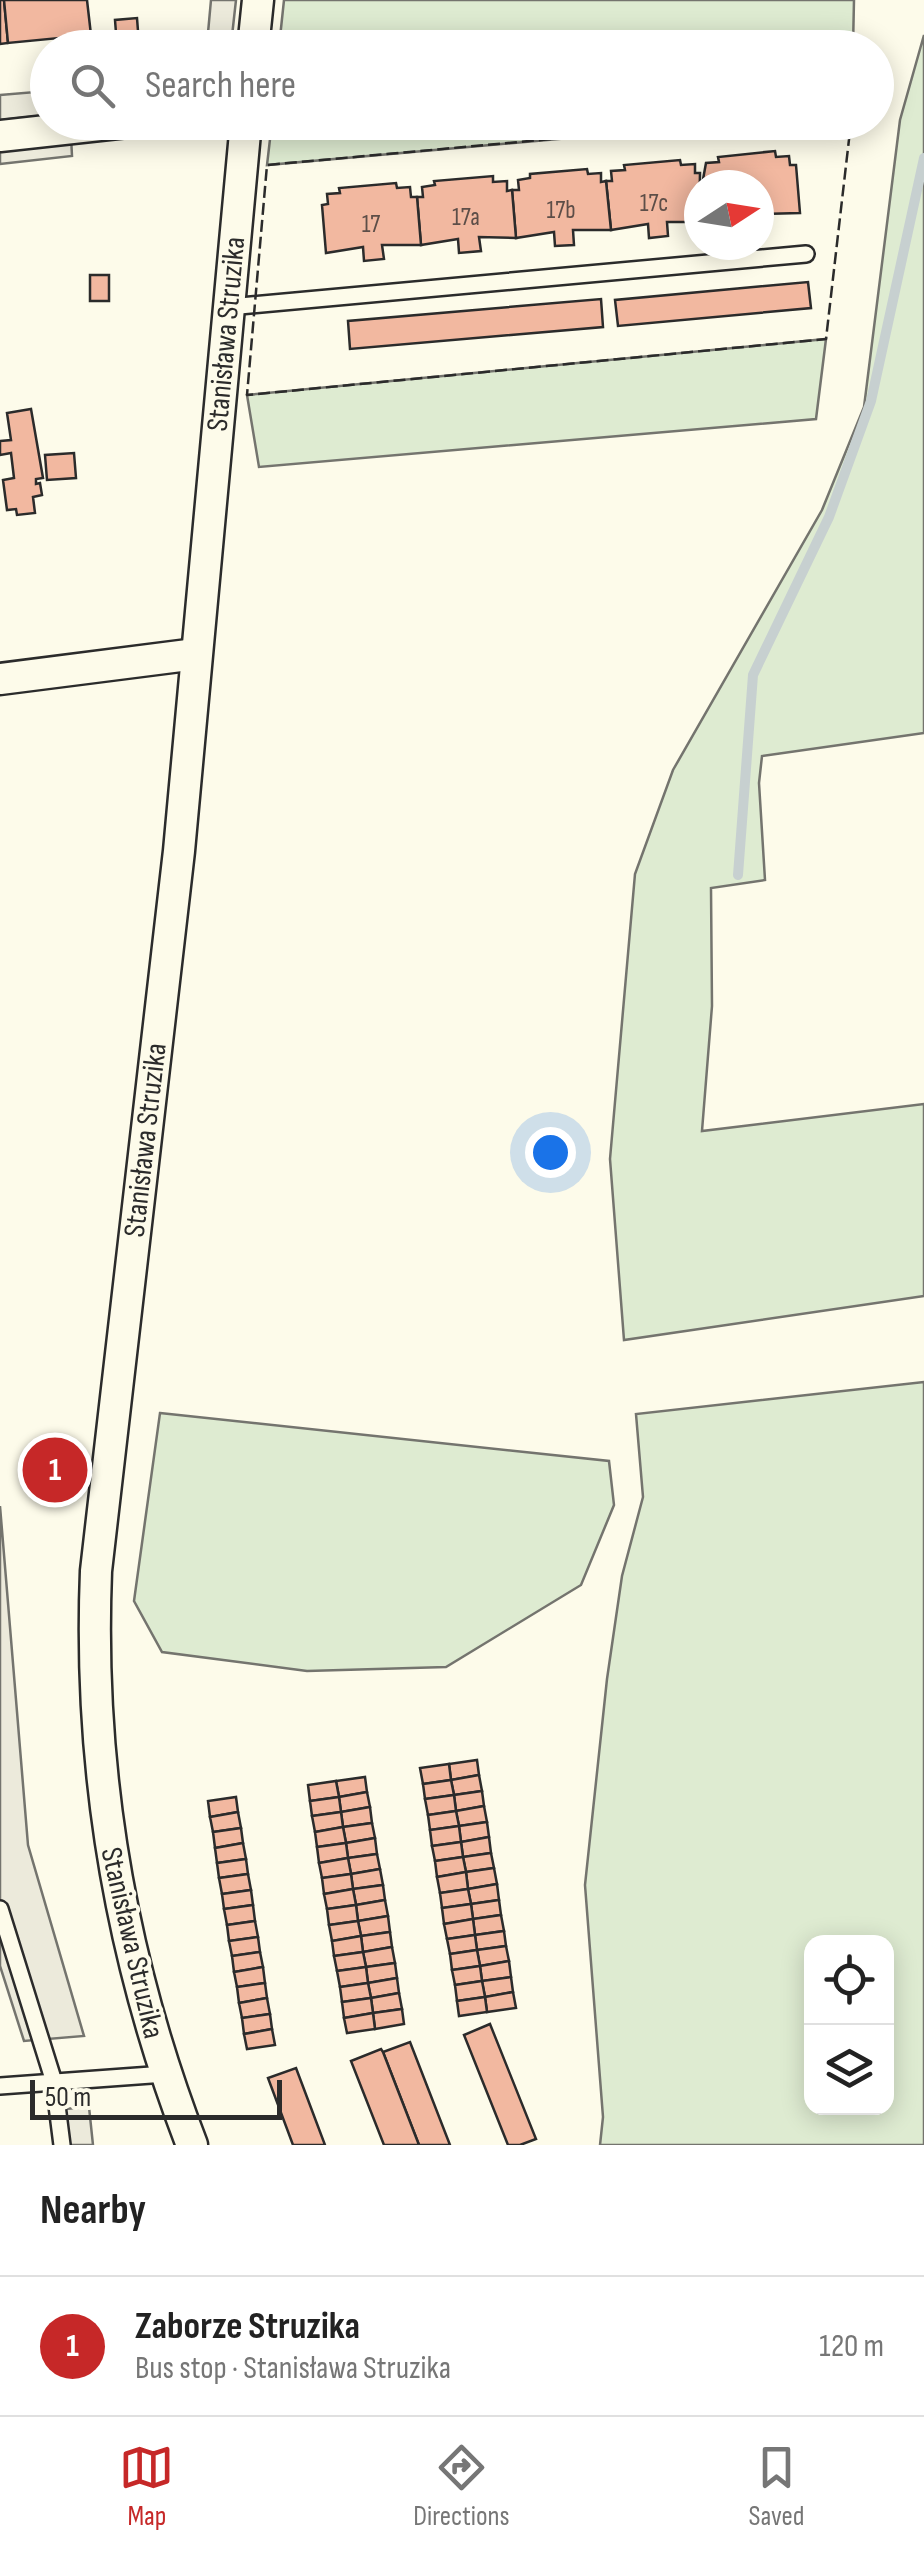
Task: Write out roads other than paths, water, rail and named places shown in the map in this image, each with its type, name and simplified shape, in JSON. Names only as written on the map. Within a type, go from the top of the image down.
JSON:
[{"type":"street","points":[[255,30],[258,0]]},
{"type":"street","points":[[0,136],[30,133]]},
{"type":"street","name":"Stanisława Struzika","points":[[192,2145],[165,2074],[114,1880],[101,1776],[94,1630],[96,1570],[180,850],[244,140]]},
{"type":"street","points":[[0,679],[196,654]]},
{"type":"lane","points":[[229,307],[806,254]]},
{"type":"lane","points":[[0,1909],[54,2082],[62,2145]]},
{"type":"lane","points":[[0,2086],[165,2074]]},
{"type":"waterway","points":[[738,875],[753,675],[829,517],[871,401],[924,158]]},
{"type":"place","name":"Zaborze Struzika","points":[[55,1470]]}]
